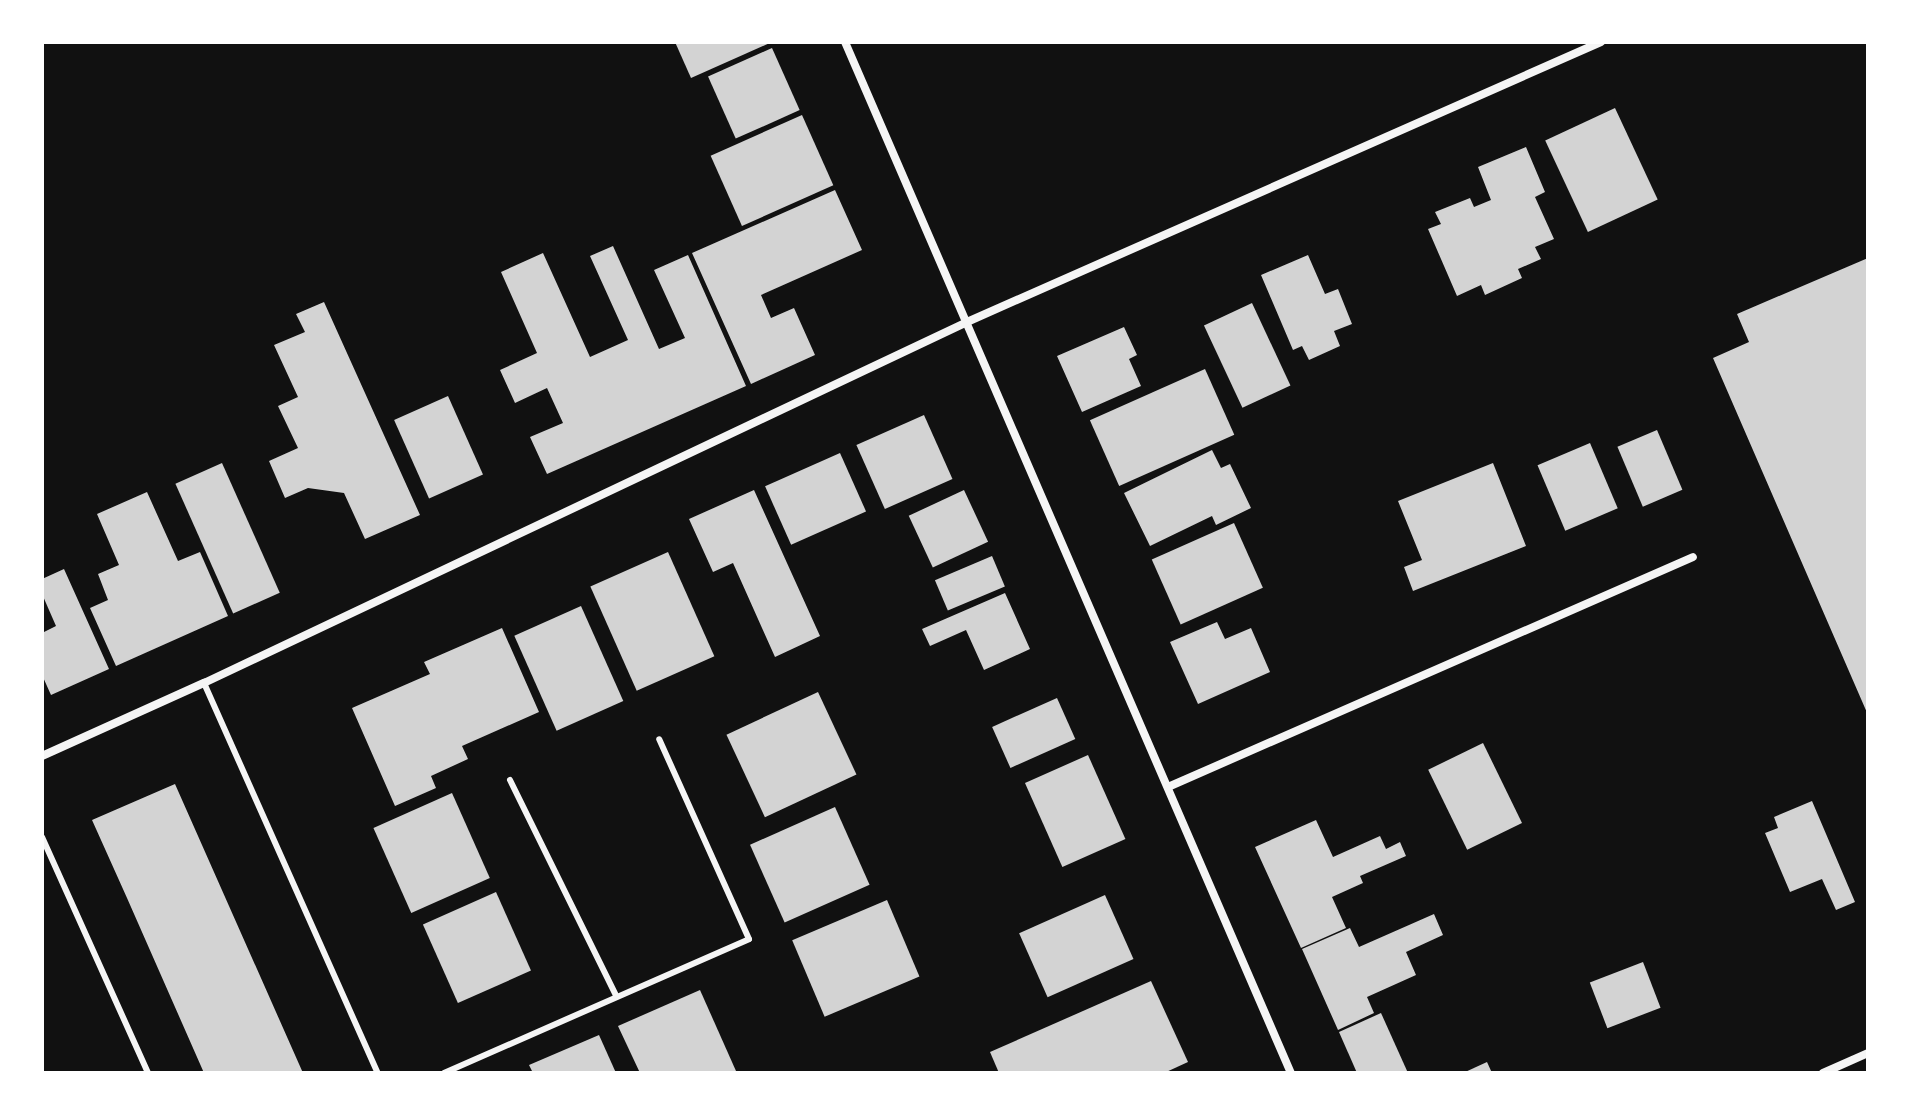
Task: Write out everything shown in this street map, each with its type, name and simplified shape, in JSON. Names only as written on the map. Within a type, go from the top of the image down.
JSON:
[{"type":"street","points":[[845,42],[1291,1073]]},
{"type":"street","points":[[42,756],[204,683],[967,322],[1601,42]]},
{"type":"street","points":[[1168,787],[1693,557]]},
{"type":"street","points":[[1823,1073],[1868,1053]]},
{"type":"lane","points":[[204,683],[378,1073]]},
{"type":"lane","points":[[444,1073],[749,939],[659,739]]},
{"type":"lane","points":[[510,780],[616,995]]},
{"type":"lane","points":[[42,837],[148,1073]]},
{"type":"building","points":[[675,42],[772,42],[691,78]]},
{"type":"building","points":[[772,48],[800,110],[736,139],[708,76]]},
{"type":"building","points":[[1615,108],[1658,200],[1588,232],[1545,141]]},
{"type":"building","points":[[802,115],[833,185],[742,226],[711,156]]},
{"type":"building","points":[[1526,147],[1545,192],[1535,197],[1554,239],[1535,247],[1541,259],[1518,269],[1522,278],[1485,295],[1481,285],[1457,296],[1428,229],[1441,224],[1435,212],[1470,198],[1474,207],[1491,200],[1478,167]]},
{"type":"building","points":[[835,190],[862,250],[761,295],[771,318],[794,308],[815,355],[751,384],[692,253]]},
{"type":"building","points":[[613,246],[659,349],[685,338],[654,270],[688,255],[746,386],[547,474],[530,437],[563,423],[547,388],[515,403],[500,370],[537,353],[501,272],[543,253],[590,357],[628,340],[590,256]]},
{"type":"building","points":[[1308,255],[1325,294],[1338,289],[1352,324],[1334,331],[1340,346],[1309,360],[1302,346],[1293,350],[1261,275]]},
{"type":"building","points":[[1868,258],[1868,715],[1713,358],[1749,342],[1737,314]]},
{"type":"building","points":[[324,302],[420,515],[365,539],[344,493],[308,488],[285,498],[269,461],[298,448],[278,406],[298,397],[274,345],[305,332],[296,314]]},
{"type":"building","points":[[1252,303],[1290,385],[1242,408],[1204,325]]},
{"type":"building","points":[[1124,327],[1137,355],[1129,359],[1141,386],[1082,412],[1057,356]]},
{"type":"building","points":[[1205,369],[1234,435],[1119,486],[1090,420]]},
{"type":"building","points":[[448,396],[483,475],[429,499],[394,420]]},
{"type":"building","points":[[924,415],[952,479],[885,509],[856,445]]},
{"type":"building","points":[[1657,430],[1682,490],[1643,507],[1617,447]]},
{"type":"building","points":[[1590,443],[1618,508],[1565,531],[1538,465]]},
{"type":"building","points":[[1212,450],[1221,468],[1230,464],[1251,508],[1216,525],[1212,516],[1150,546],[1124,493]]},
{"type":"building","points":[[840,453],[866,511],[791,545],[765,486]]},
{"type":"building","points":[[222,463],[280,593],[233,613],[175,484]]},
{"type":"building","points":[[1493,463],[1526,546],[1413,591],[1404,567],[1422,560],[1398,501]]},
{"type":"building","points":[[754,490],[820,636],[775,657],[733,563],[713,572],[689,519]]},
{"type":"building","points":[[964,490],[988,542],[933,567],[909,516]]},
{"type":"building","points":[[147,492],[178,561],[200,552],[228,616],[116,666],[90,608],[108,600],[98,574],[119,565],[97,514]]},
{"type":"building","points":[[1234,523],[1263,588],[1181,624],[1152,560]]},
{"type":"building","points":[[668,552],[714,656],[637,691],[590,587]]},
{"type":"building","points":[[992,556],[1005,586],[948,611],[935,580]]},
{"type":"building","points":[[64,569],[109,669],[51,695],[42,675],[42,633],[56,626],[42,594],[42,579]]},
{"type":"building","points":[[1005,593],[1030,649],[984,670],[966,630],[930,646],[922,629]]},
{"type":"building","points":[[581,606],[623,701],[557,731],[514,636]]},
{"type":"building","points":[[1217,622],[1225,639],[1251,628],[1270,672],[1198,704],[1170,642]]},
{"type":"building","points":[[502,628],[539,712],[462,746],[468,759],[431,776],[436,788],[395,806],[352,708],[430,674],[424,662]]},
{"type":"building","points":[[818,692],[856,774],[765,817],[726,735]]},
{"type":"building","points":[[1057,698],[1075,739],[1010,768],[992,727]]},
{"type":"building","points":[[1483,743],[1522,823],[1467,850],[1428,770]]},
{"type":"building","points":[[1088,755],[1125,839],[1062,867],[1025,783]]},
{"type":"building","points":[[175,784],[303,1073],[204,1073],[92,820]]},
{"type":"building","points":[[452,793],[490,878],[411,913],[373,828]]},
{"type":"building","points":[[1812,801],[1855,902],[1836,910],[1822,879],[1790,892],[1765,833],[1778,828],[1774,817]]},
{"type":"building","points":[[835,807],[870,885],[785,922],[750,845]]},
{"type":"building","points":[[1316,820],[1333,857],[1380,836],[1386,849],[1400,842],[1406,856],[1360,876],[1363,883],[1332,897],[1346,928],[1301,948],[1255,847]]},
{"type":"building","points":[[496,892],[531,971],[458,1003],[423,925]]},
{"type":"building","points":[[1105,895],[1133,959],[1048,997],[1019,933]]},
{"type":"building","points":[[887,900],[919,976],[825,1017],[792,940]]},
{"type":"building","points":[[1434,914],[1443,935],[1406,952],[1416,975],[1367,997],[1374,1013],[1338,1030],[1302,949],[1350,928],[1359,947]]},
{"type":"building","points":[[1643,962],[1661,1008],[1607,1028],[1590,982]]},
{"type":"building","points":[[1151,981],[1188,1062],[1164,1073],[999,1073],[990,1052]]},
{"type":"building","points":[[700,990],[736,1071],[640,1073],[618,1026]]},
{"type":"building","points":[[1381,1013],[1408,1073],[1357,1073],[1339,1032]]},
{"type":"building","points":[[599,1035],[616,1073],[533,1073],[529,1065]]},
{"type":"building","points":[[1487,1062],[1492,1073],[1463,1073]]}]
